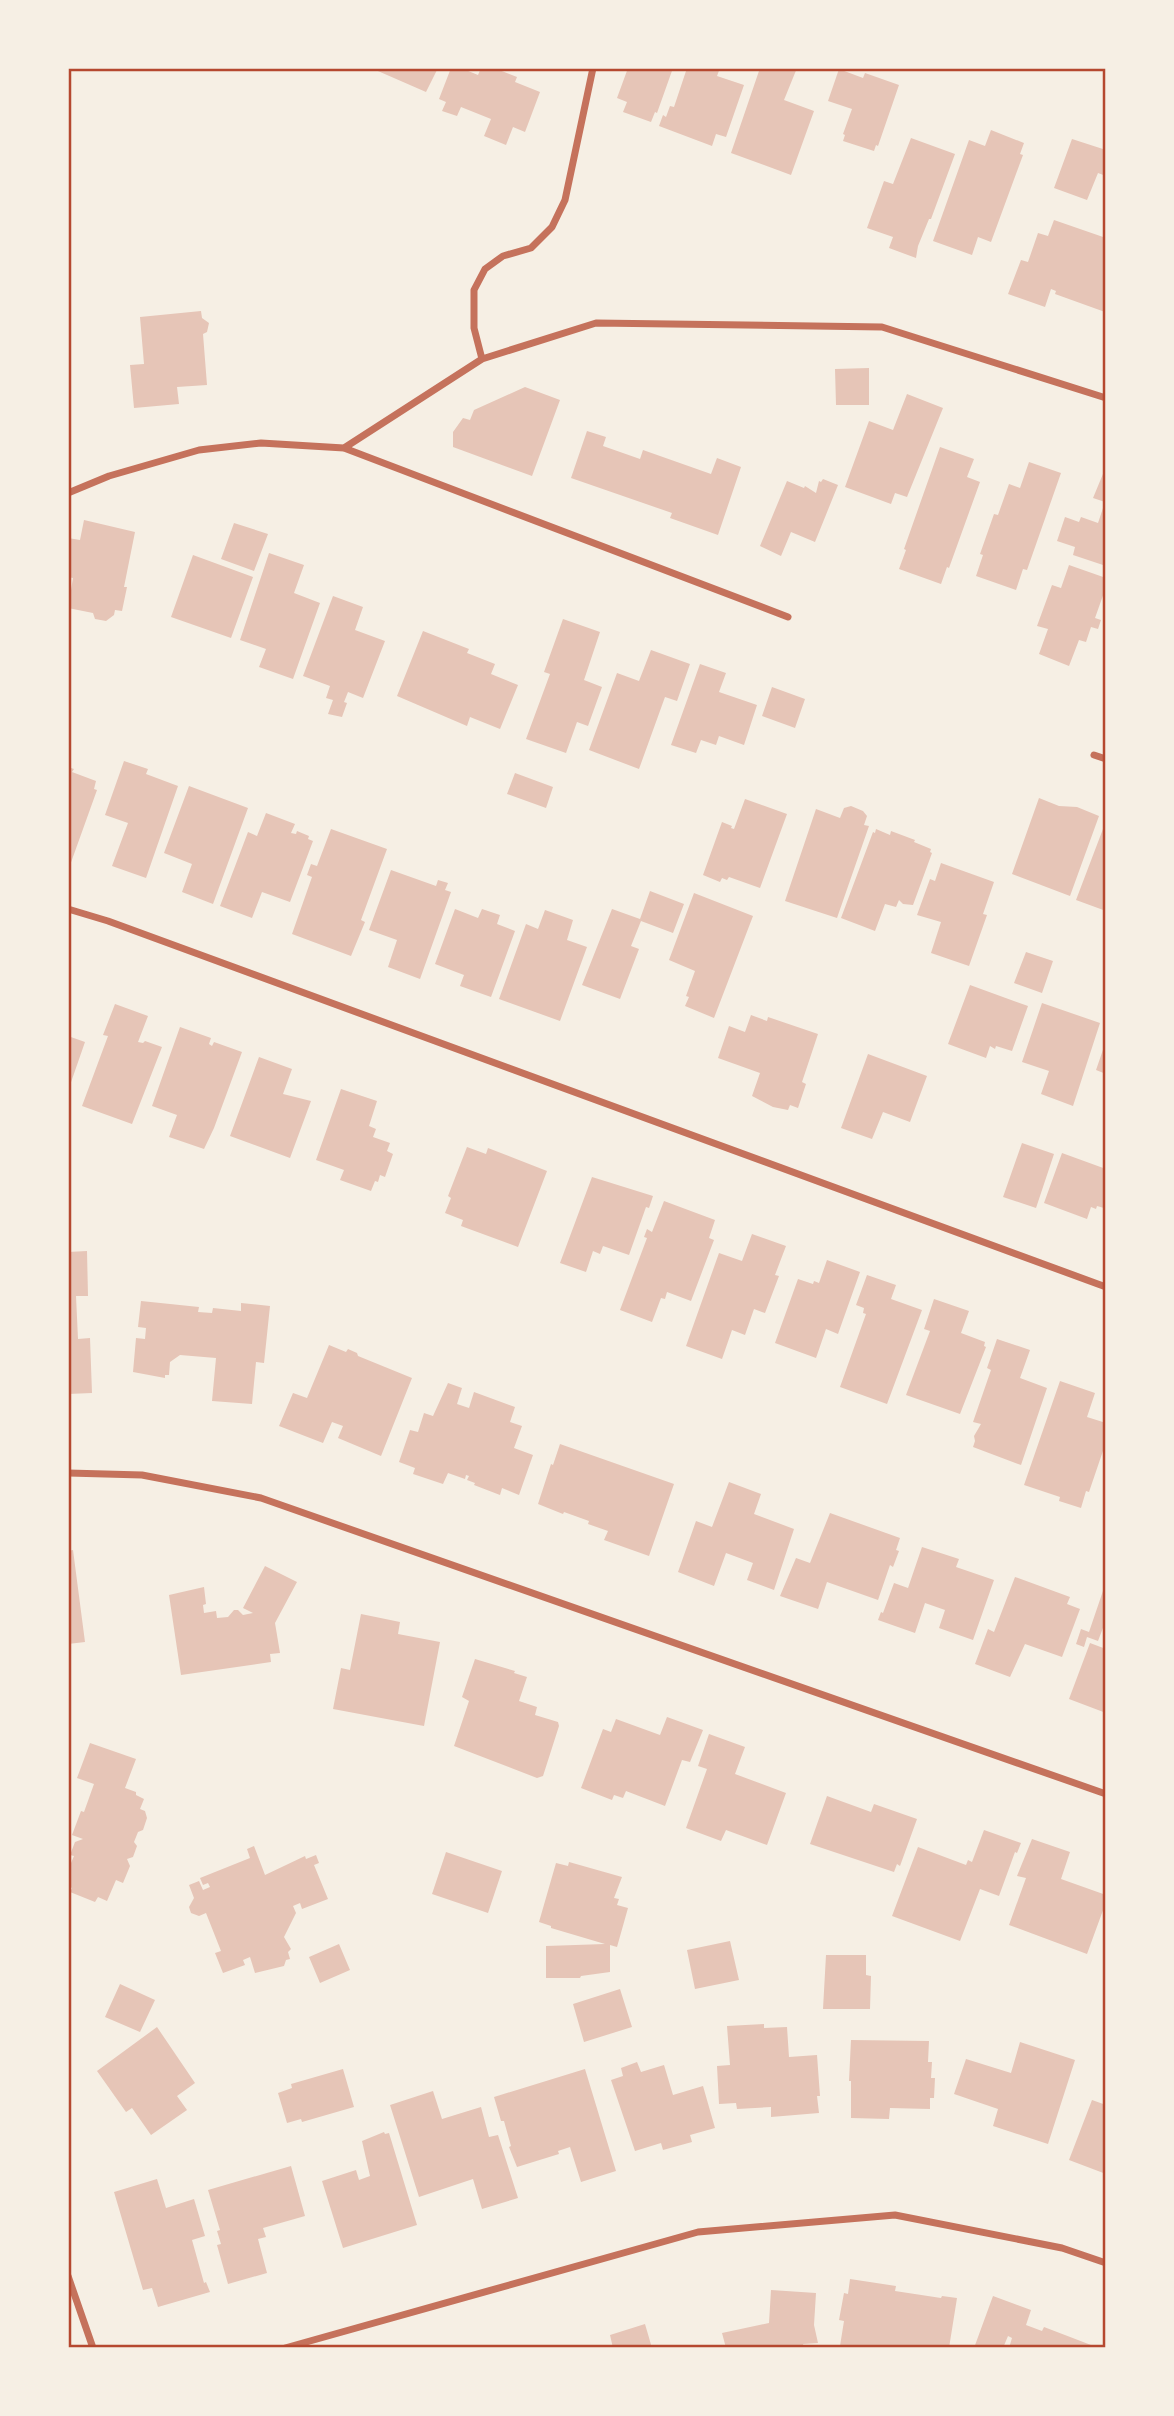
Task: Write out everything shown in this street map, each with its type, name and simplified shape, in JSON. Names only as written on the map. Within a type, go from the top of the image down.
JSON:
[{"type":"street","points":[[482,359],[474,328],[474,290],[485,269],[503,256],[531,248],[552,226],[565,200],[593,68]]},
{"type":"street","points":[[344,448],[482,359],[596,323],[882,327],[1106,398]]},
{"type":"street","points":[[68,493],[109,476],[199,450],[261,443],[344,448],[788,617]]},
{"type":"street","points":[[1094,755],[1106,759]]},
{"type":"street","points":[[68,909],[108,921],[1106,1287]]},
{"type":"street","points":[[68,1473],[142,1475],[261,1498],[1106,1794]]},
{"type":"street","points":[[285,2348],[698,2232],[895,2215],[1062,2248],[1106,2263]]},
{"type":"street","points":[[68,2276],[93,2348]]},
{"type":"building","points":[[371,68],[438,68],[426,92]]},
{"type":"building","points":[[451,68],[461,68],[478,75],[481,68],[494,68],[517,77],[515,82],[540,92],[525,132],[513,127],[506,145],[484,136],[491,119],[461,107],[457,116],[442,111],[446,102],[439,99]]},
{"type":"building","points":[[628,68],[673,68],[657,113],[655,112],[651,122],[623,112],[627,102],[617,98]]},
{"type":"building","points":[[687,68],[720,68],[717,76],[744,85],[726,137],[716,134],[712,146],[659,126],[670,106],[674,107]]},
{"type":"building","points":[[760,68],[797,68],[784,100],[814,111],[791,175],[731,153]]},
{"type":"building","points":[[839,69],[863,78],[865,73],[899,85],[874,151],[843,141],[852,109],[828,101]]},
{"type":"building","points":[[991,130],[1024,143],[1020,154],[1023,155],[991,242],[978,237],[972,255],[933,241],[969,140],[985,146]]},
{"type":"building","points":[[911,138],[955,154],[918,246],[916,258],[889,248],[893,237],[867,228],[884,181],[893,184]]},
{"type":"building","points":[[1072,139],[1106,150],[1106,176],[1098,173],[1087,200],[1054,188]]},
{"type":"building","points":[[1054,220],[1106,238],[1105,312],[1055,294],[1056,291],[1051,289],[1045,307],[1008,294],[1021,260],[1028,262],[1038,233],[1048,236]]},
{"type":"building","points":[[201,311],[202,318],[209,323],[207,332],[203,334],[207,385],[177,387],[179,404],[134,408],[130,365],[144,364],[140,317]]},
{"type":"building","points":[[869,368],[869,405],[836,405],[835,369]]},
{"type":"building","points":[[525,387],[560,400],[532,476],[453,447],[453,432],[463,418],[470,420],[474,410]]},
{"type":"building","points":[[907,394],[943,408],[907,497],[895,493],[891,504],[845,487],[869,421],[893,430]]},
{"type":"building","points":[[587,431],[606,437],[603,446],[640,459],[643,450],[711,474],[717,458],[741,467],[718,535],[670,518],[672,513],[571,478]]},
{"type":"building","points":[[940,447],[974,459],[967,477],[980,482],[941,584],[899,569]]},
{"type":"building","points":[[1029,462],[1061,473],[1027,570],[1023,569],[1016,590],[976,576],[983,555],[980,554],[994,514],[998,515],[1009,484],[1020,488]]},
{"type":"building","points":[[1105,469],[1106,566],[1073,555],[1075,547],[1057,541],[1065,517],[1079,522],[1081,517],[1098,523],[1105,502],[1093,498]]},
{"type":"building","points":[[823,479],[838,485],[815,542],[791,532],[781,556],[760,546],[787,481],[804,488],[805,486],[816,493],[819,481]]},
{"type":"building","points":[[84,520],[135,532],[122,611],[115,610],[114,615],[106,621],[95,619],[93,613],[68,608],[73,578],[68,577],[68,538],[80,540]]},
{"type":"building","points":[[234,523],[268,534],[254,571],[221,559]]},
{"type":"building","points":[[269,553],[304,565],[294,593],[320,603],[293,679],[259,667],[266,649],[240,640]]},
{"type":"building","points":[[193,555],[253,577],[231,638],[171,617]]},
{"type":"building","points":[[1069,565],[1106,578],[1106,587],[1095,618],[1101,620],[1098,629],[1091,627],[1086,642],[1079,640],[1069,666],[1039,654],[1048,629],[1037,626],[1052,585],[1061,588]]},
{"type":"building","points":[[333,596],[363,607],[355,630],[385,641],[363,698],[348,692],[342,717],[328,714],[333,700],[326,698],[330,686],[303,676]]},
{"type":"building","points":[[563,619],[600,632],[584,680],[602,687],[588,726],[577,722],[566,753],[526,739],[550,674],[544,672]]},
{"type":"building","points":[[423,631],[469,649],[467,653],[495,664],[491,674],[518,685],[500,729],[470,717],[467,726],[397,696]]},
{"type":"building","points":[[651,650],[690,664],[677,701],[665,697],[639,769],[589,750],[617,673],[639,681]]},
{"type":"building","points":[[700,664],[726,673],[719,692],[757,705],[744,745],[719,736],[716,745],[701,740],[696,753],[671,745]]},
{"type":"building","points":[[772,687],[805,699],[795,728],[762,716]]},
{"type":"building","points":[[124,761],[148,769],[146,774],[178,786],[146,878],[112,866],[128,823],[105,815]]},
{"type":"building","points":[[68,767],[74,769],[72,772],[96,781],[94,789],[97,790],[69,868]]},
{"type":"building","points":[[515,773],[553,787],[546,808],[507,794]]},
{"type":"building","points":[[189,786],[248,808],[213,904],[182,892],[192,864],[164,853]]},
{"type":"building","points":[[1039,798],[1059,806],[1077,807],[1099,816],[1070,896],[1012,874]]},
{"type":"building","points":[[745,799],[787,814],[760,888],[729,877],[727,880],[722,878],[720,882],[703,875],[722,822],[734,829]]},
{"type":"building","points":[[851,806],[863,811],[867,816],[864,825],[869,826],[837,918],[785,901],[816,809],[840,818],[844,808]]},
{"type":"building","points":[[266,813],[295,824],[291,833],[296,834],[297,831],[309,836],[308,839],[313,841],[290,902],[262,892],[252,918],[220,906],[248,832],[257,836]]},
{"type":"building","points":[[1106,821],[1106,911],[1076,900]]},
{"type":"building","points":[[331,829],[387,849],[361,920],[365,922],[351,956],[292,934],[312,877],[307,875],[311,864],[317,866]]},
{"type":"building","points":[[876,829],[890,835],[891,831],[915,840],[914,842],[931,849],[932,853],[913,905],[903,904],[899,900],[896,907],[885,904],[875,931],[841,918]]},
{"type":"building","points":[[941,863],[994,882],[983,914],[987,915],[969,966],[931,953],[941,922],[917,915],[930,879],[935,881]]},
{"type":"building","points":[[391,870],[436,886],[438,880],[448,883],[445,890],[451,892],[420,979],[388,967],[397,940],[369,930]]},
{"type":"building","points":[[650,891],[684,904],[673,933],[641,921],[631,946],[639,949],[620,999],[582,985],[612,909],[640,919]]},
{"type":"building","points":[[694,893],[753,916],[714,1018],[685,1006],[695,971],[669,960]]},
{"type":"building","points":[[455,909],[478,918],[482,909],[500,915],[497,924],[515,931],[491,997],[460,986],[464,975],[435,964]]},
{"type":"building","points":[[545,910],[573,920],[567,940],[587,947],[560,1021],[499,999],[526,924],[538,929]]},
{"type":"building","points":[[1026,952],[1053,961],[1042,993],[1014,983]]},
{"type":"building","points":[[970,985],[1028,1006],[1012,1051],[990,1046],[986,1058],[948,1044]]},
{"type":"building","points":[[1042,1003],[1100,1023],[1073,1106],[1041,1094],[1049,1071],[1022,1062]]},
{"type":"building","points":[[115,1004],[148,1016],[138,1042],[145,1041],[162,1047],[132,1124],[82,1106],[108,1036],[103,1035]]},
{"type":"building","points":[[751,1015],[767,1021],[768,1017],[818,1034],[802,1082],[806,1084],[798,1108],[790,1105],[788,1110],[773,1107],[752,1096],[760,1073],[718,1058],[729,1026],[745,1032]]},
{"type":"building","points":[[180,1027],[211,1038],[209,1044],[212,1046],[214,1042],[242,1052],[204,1149],[169,1137],[177,1115],[152,1106]]},
{"type":"building","points":[[68,1036],[85,1042],[69,1088],[68,1088]]},
{"type":"building","points":[[1106,1041],[1106,1074],[1096,1070]]},
{"type":"building","points":[[868,1054],[927,1076],[910,1122],[883,1112],[872,1139],[841,1128]]},
{"type":"building","points":[[259,1057],[292,1069],[283,1094],[311,1101],[290,1158],[230,1136]]},
{"type":"building","points":[[341,1089],[377,1101],[369,1126],[376,1129],[373,1137],[390,1143],[387,1151],[393,1154],[385,1177],[380,1175],[371,1191],[340,1180],[344,1170],[316,1160]]},
{"type":"building","points":[[1022,1143],[1054,1154],[1036,1208],[1003,1197]]},
{"type":"building","points":[[467,1147],[486,1154],[488,1148],[547,1171],[518,1247],[461,1226],[463,1220],[445,1213],[451,1198],[448,1196]]},
{"type":"building","points":[[1062,1153],[1106,1169],[1104,1208],[1091,1207],[1087,1219],[1044,1203]]},
{"type":"building","points":[[592,1177],[653,1196],[649,1208],[646,1207],[629,1255],[603,1246],[600,1254],[593,1251],[586,1272],[560,1263]]},
{"type":"building","points":[[664,1201],[715,1220],[709,1238],[714,1240],[691,1301],[667,1292],[665,1299],[661,1298],[652,1322],[620,1310],[647,1238],[644,1237],[647,1229],[652,1232]]},
{"type":"building","points":[[752,1234],[786,1246],[775,1275],[779,1276],[765,1313],[754,1309],[745,1335],[732,1330],[722,1359],[686,1346],[719,1253],[742,1261]]},
{"type":"building","points":[[87,1251],[88,1296],[76,1296],[78,1339],[90,1338],[92,1393],[68,1394],[68,1252]]},
{"type":"building","points":[[827,1260],[860,1272],[838,1334],[826,1329],[816,1358],[775,1343],[798,1279],[813,1284],[814,1281],[819,1283]]},
{"type":"building","points":[[867,1275],[896,1285],[891,1299],[922,1310],[887,1404],[840,1387],[866,1314],[863,1313],[864,1308],[856,1305]]},
{"type":"building","points":[[934,1299],[969,1311],[961,1333],[985,1342],[986,1347],[960,1414],[906,1395],[930,1331],[924,1329]]},
{"type":"building","points":[[141,1301],[199,1307],[198,1312],[212,1313],[213,1308],[241,1311],[241,1303],[270,1306],[264,1363],[256,1362],[252,1404],[212,1401],[216,1358],[180,1355],[170,1362],[169,1375],[165,1375],[165,1378],[133,1372],[136,1338],[145,1339],[146,1328],[138,1327]]},
{"type":"building","points":[[997,1339],[1030,1350],[1020,1378],[1047,1388],[1021,1465],[973,1447],[974,1436],[981,1424],[973,1422],[991,1370],[987,1368]]},
{"type":"building","points":[[329,1345],[346,1352],[348,1349],[358,1356],[412,1378],[381,1456],[338,1438],[343,1426],[332,1422],[323,1443],[279,1426],[293,1393],[307,1398]]},
{"type":"building","points":[[1060,1381],[1095,1393],[1087,1417],[1106,1423],[1106,1442],[1081,1508],[1059,1501],[1060,1497],[1024,1485]]},
{"type":"building","points":[[448,1383],[462,1388],[457,1404],[469,1408],[474,1392],[515,1407],[510,1422],[522,1426],[514,1448],[533,1455],[519,1495],[502,1488],[500,1495],[474,1485],[475,1483],[467,1480],[469,1476],[466,1475],[465,1479],[448,1473],[443,1484],[413,1474],[415,1468],[399,1462],[410,1430],[418,1432],[424,1413],[433,1416]]},
{"type":"building","points":[[560,1444],[674,1484],[649,1556],[604,1540],[608,1531],[588,1524],[589,1521],[538,1504]]},
{"type":"building","points":[[729,1482],[761,1494],[754,1514],[794,1529],[774,1590],[747,1580],[753,1563],[726,1553],[714,1586],[678,1572],[696,1521],[712,1527]]},
{"type":"building","points":[[830,1513],[900,1538],[896,1550],[899,1551],[893,1567],[890,1565],[878,1600],[827,1582],[818,1609],[780,1596],[796,1558],[810,1563]]},
{"type":"building","points":[[922,1547],[959,1559],[956,1567],[994,1580],[973,1640],[939,1628],[945,1610],[925,1603],[915,1633],[878,1620],[894,1583],[908,1588]]},
{"type":"building","points":[[73,1550],[85,1642],[68,1644],[68,1551]]},
{"type":"building","points":[[265,1566],[297,1582],[275,1623],[280,1653],[270,1654],[271,1662],[181,1675],[169,1595],[204,1587],[204,1613],[216,1611],[217,1618],[228,1617],[234,1610],[243,1615],[253,1613],[243,1608]]},
{"type":"building","points":[[1015,1577],[1070,1597],[1067,1604],[1080,1609],[1062,1657],[1025,1644],[1010,1677],[975,1664],[988,1629],[994,1632]]},
{"type":"building","points":[[1105,1585],[1106,1620],[1098,1641],[1087,1637],[1084,1647],[1076,1644],[1081,1629],[1089,1632]]},
{"type":"building","points":[[361,1614],[400,1622],[398,1634],[440,1642],[424,1726],[333,1709],[341,1668],[350,1670]]},
{"type":"building","points":[[1090,1643],[1106,1649],[1106,1713],[1069,1699]]},
{"type":"building","points":[[475,1659],[527,1677],[519,1701],[537,1707],[535,1715],[558,1722],[543,1776],[537,1778],[454,1746],[469,1701],[462,1697]]},
{"type":"building","points":[[667,1717],[703,1730],[690,1762],[682,1760],[665,1806],[626,1791],[623,1798],[614,1795],[612,1800],[581,1788],[603,1729],[611,1732],[616,1719],[660,1735]]},
{"type":"building","points":[[709,1734],[745,1747],[735,1774],[786,1793],[767,1845],[726,1830],[721,1841],[686,1828],[707,1769],[698,1766]]},
{"type":"building","points":[[90,1743],[136,1759],[125,1788],[144,1799],[140,1809],[145,1811],[147,1818],[143,1830],[138,1832],[134,1842],[137,1846],[133,1857],[127,1859],[130,1866],[123,1883],[116,1880],[107,1901],[98,1897],[95,1902],[70,1892],[72,1888],[68,1886],[68,1870],[74,1856],[70,1855],[75,1842],[83,1839],[72,1835],[94,1784],[77,1778]]},
{"type":"building","points":[[827,1796],[871,1812],[874,1804],[917,1819],[900,1866],[897,1864],[894,1872],[810,1844]]},
{"type":"building","points":[[984,1830],[1021,1843],[999,1896],[980,1889],[960,1941],[892,1916],[918,1847],[966,1865],[968,1860],[972,1862]]},
{"type":"building","points":[[1032,1839],[1070,1852],[1061,1879],[1106,1895],[1106,1902],[1087,1954],[1009,1925],[1026,1878],[1017,1876]]},
{"type":"building","points":[[254,1846],[265,1875],[305,1856],[306,1859],[316,1855],[319,1863],[314,1865],[328,1899],[302,1909],[300,1903],[293,1906],[296,1913],[284,1937],[291,1949],[288,1952],[290,1959],[286,1960],[284,1966],[255,1973],[250,1957],[243,1960],[245,1965],[223,1973],[215,1953],[221,1951],[206,1913],[199,1916],[191,1913],[189,1907],[194,1898],[189,1885],[199,1881],[203,1890],[210,1887],[208,1883],[203,1885],[200,1878],[250,1858],[247,1849]]},
{"type":"building","points":[[446,1852],[502,1871],[488,1913],[432,1894]]},
{"type":"building","points":[[569,1862],[622,1877],[614,1898],[619,1899],[617,1905],[628,1908],[617,1947],[610,1945],[610,1972],[580,1978],[546,1978],[546,1946],[605,1944],[539,1922],[556,1863],[568,1866]]},
{"type":"building","points":[[730,1941],[739,1980],[695,1989],[687,1950]]},
{"type":"building","points":[[339,1944],[350,1970],[320,1983],[309,1957]]},
{"type":"building","points":[[826,1955],[866,1955],[866,1975],[871,1976],[870,2009],[823,2009]]},
{"type":"building","points":[[120,1984],[155,2000],[140,2032],[105,2017]]},
{"type":"building","points":[[620,1989],[632,2027],[584,2042],[573,2004]]},
{"type":"building","points":[[764,2024],[764,2028],[787,2027],[789,2057],[817,2055],[819,2113],[771,2117],[771,2107],[737,2109],[736,2103],[719,2104],[717,2066],[730,2065],[727,2026]]},
{"type":"building","points":[[157,2027],[195,2083],[177,2096],[187,2110],[151,2135],[132,2108],[126,2112],[97,2071]]},
{"type":"building","points":[[851,2040],[929,2041],[928,2062],[932,2062],[931,2078],[935,2078],[934,2098],[930,2098],[930,2109],[890,2108],[889,2119],[851,2118]]},
{"type":"building","points":[[1020,2042],[1075,2060],[1048,2144],[993,2126],[998,2109],[954,2094],[966,2059],[1011,2073]]},
{"type":"building","points":[[637,2062],[641,2072],[664,2065],[673,2095],[703,2086],[715,2128],[690,2135],[692,2142],[663,2150],[661,2143],[635,2151],[611,2080],[623,2076],[621,2068]]},
{"type":"building","points":[[343,2069],[354,2107],[302,2122],[301,2119],[287,2123],[278,2093],[292,2088],[291,2084]]},
{"type":"building","points":[[585,2069],[616,2171],[581,2182],[570,2147],[558,2151],[559,2154],[517,2167],[494,2097]]},
{"type":"building","points":[[433,2091],[442,2119],[481,2107],[489,2137],[498,2135],[518,2198],[482,2209],[473,2179],[419,2197],[390,2105]]},
{"type":"building","points":[[1092,2100],[1106,2105],[1106,2174],[1069,2160]]},
{"type":"building","points":[[384,2132],[389,2133],[417,2225],[343,2248],[322,2181],[356,2170],[359,2180],[370,2176],[362,2141]]},
{"type":"building","points":[[291,2166],[305,2216],[263,2228],[266,2237],[258,2239],[267,2273],[228,2284],[217,2245],[221,2244],[217,2231],[220,2230],[208,2190]]},
{"type":"building","points":[[157,2179],[166,2208],[194,2199],[205,2236],[192,2240],[204,2283],[206,2282],[210,2292],[158,2307],[152,2288],[143,2290],[114,2192]]},
{"type":"building","points":[[850,2279],[896,2286],[895,2291],[957,2298],[949,2348],[840,2346],[844,2321],[839,2320],[844,2293],[848,2294]]},
{"type":"building","points":[[771,2290],[816,2293],[814,2325],[818,2343],[803,2344],[804,2348],[726,2348],[722,2333],[769,2323]]},
{"type":"building","points":[[993,2296],[1031,2310],[1026,2325],[1042,2331],[1044,2327],[1091,2345],[1090,2348],[1009,2348],[1012,2338],[1008,2336],[1003,2348],[974,2348]]},
{"type":"building","points":[[645,2324],[652,2348],[613,2348],[610,2335]]}]
